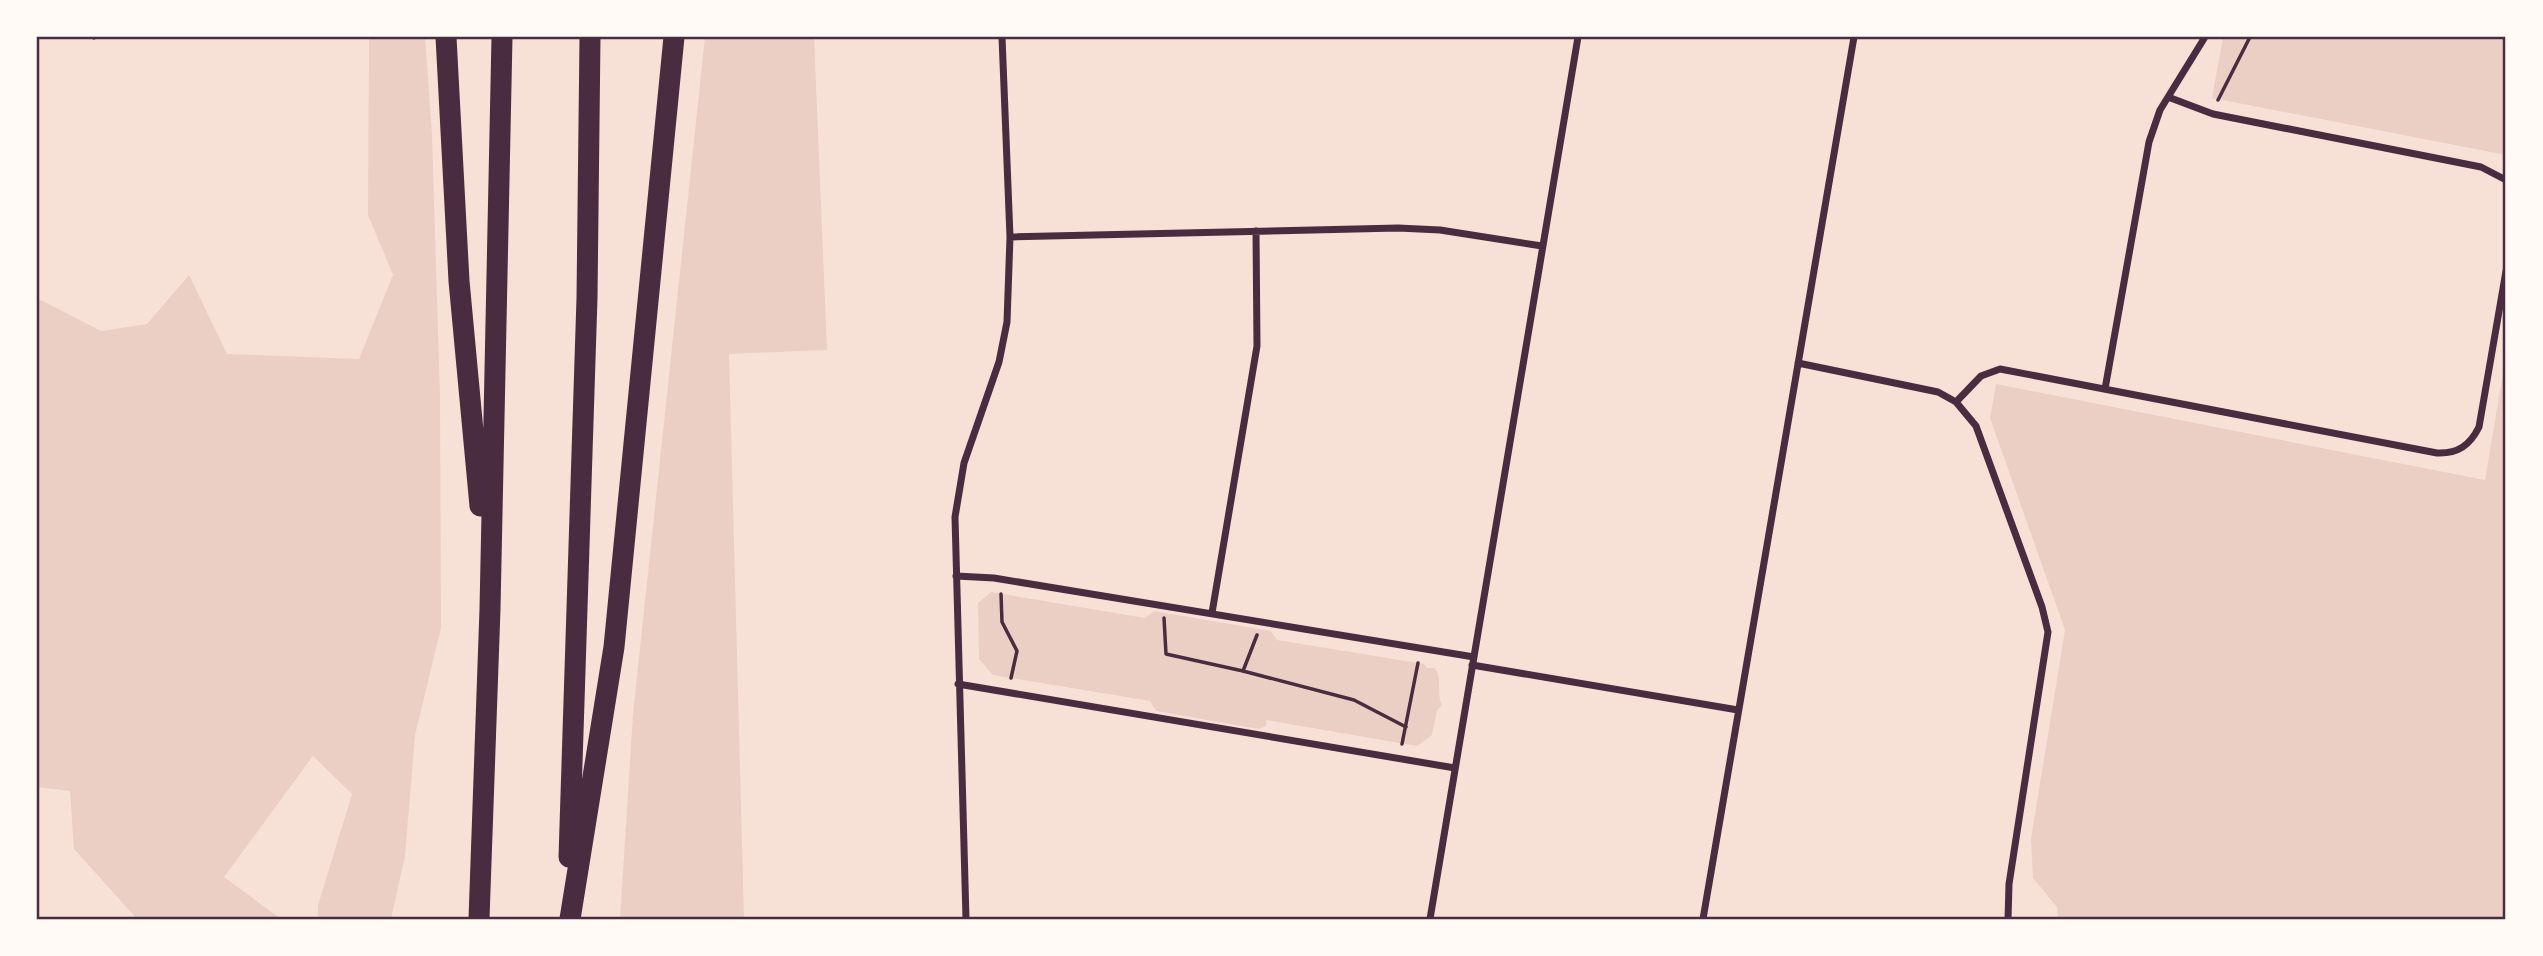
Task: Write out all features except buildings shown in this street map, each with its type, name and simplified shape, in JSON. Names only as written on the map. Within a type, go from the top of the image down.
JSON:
[{"type":"highway","points":[[446,37],[459,281],[490,609]]},
{"type":"highway","points":[[479,919],[490,609],[502,37]]},
{"type":"highway","points":[[568,919],[587,298],[590,37]]},
{"type":"highway","points":[[568,919],[614,647],[674,37]]},
{"type":"street","points":[[966,919],[958,684],[958,492],[971,436],[1003,343],[1009,300],[1010,237],[1002,37]]},
{"type":"street","points":[[1430,919],[1578,37]]},
{"type":"street","points":[[1703,919],[1854,37]]},
{"type":"street","points":[[2105,389],[2149,142],[2168,97],[2205,37]]},
{"type":"street","points":[[2168,97],[2213,114],[2482,167],[2506,180]]},
{"type":"street","points":[[1010,237],[1420,228],[1542,246]]},
{"type":"street","points":[[1212,613],[1255,364],[1256,231]]},
{"type":"street","points":[[1956,402],[1981,376],[2000,369],[2437,453],[2454,452],[2468,443],[2479,427],[2506,271]]},
{"type":"street","points":[[1798,363],[1928,389],[1956,402],[1978,432],[2042,607],[2048,632],[2009,884],[2008,919]]},
{"type":"street","points":[[956,576],[994,578],[1212,613],[1738,710]]},
{"type":"street","points":[[958,684],[1455,768]]},
{"type":"path","points":[[2216,102],[2250,37]]},
{"type":"path","points":[[1000,584],[1002,622],[1014,642],[1018,658],[1007,689]]},
{"type":"path","points":[[1163,613],[1166,654],[1354,700],[1406,727]]},
{"type":"path","points":[[1242,671],[1261,626]]},
{"type":"path","points":[[1401,753],[1419,654]]},
{"type":"shaded area","points":[[369,37],[425,37],[432,135],[440,396],[441,628],[415,735],[405,856],[391,919],[318,919],[318,905],[352,794],[313,756],[224,877],[281,919],[137,919],[74,849],[70,791],[37,787],[37,298],[101,331],[147,324],[189,275],[227,354],[359,359],[393,275],[368,215]]},
{"type":"shaded area","points":[[705,37],[814,37],[827,350],[729,354],[744,919],[620,919],[633,714]]},
{"type":"shaded area","points":[[2223,37],[2506,37],[2506,155],[2212,98]]},
{"type":"shaded area","points":[[2506,355],[2506,919],[2058,919],[2057,907],[2033,878],[2031,839],[2065,630],[1990,418],[1996,384],[2485,480]]},
{"type":"shaded area","points":[[991,592],[1145,618],[1154,611],[1271,631],[1277,640],[1424,664],[1427,668],[1435,668],[1442,705],[1437,710],[1432,735],[1417,746],[1266,720],[1266,726],[1259,729],[1156,711],[1150,701],[993,675],[979,659],[978,603]]}]
